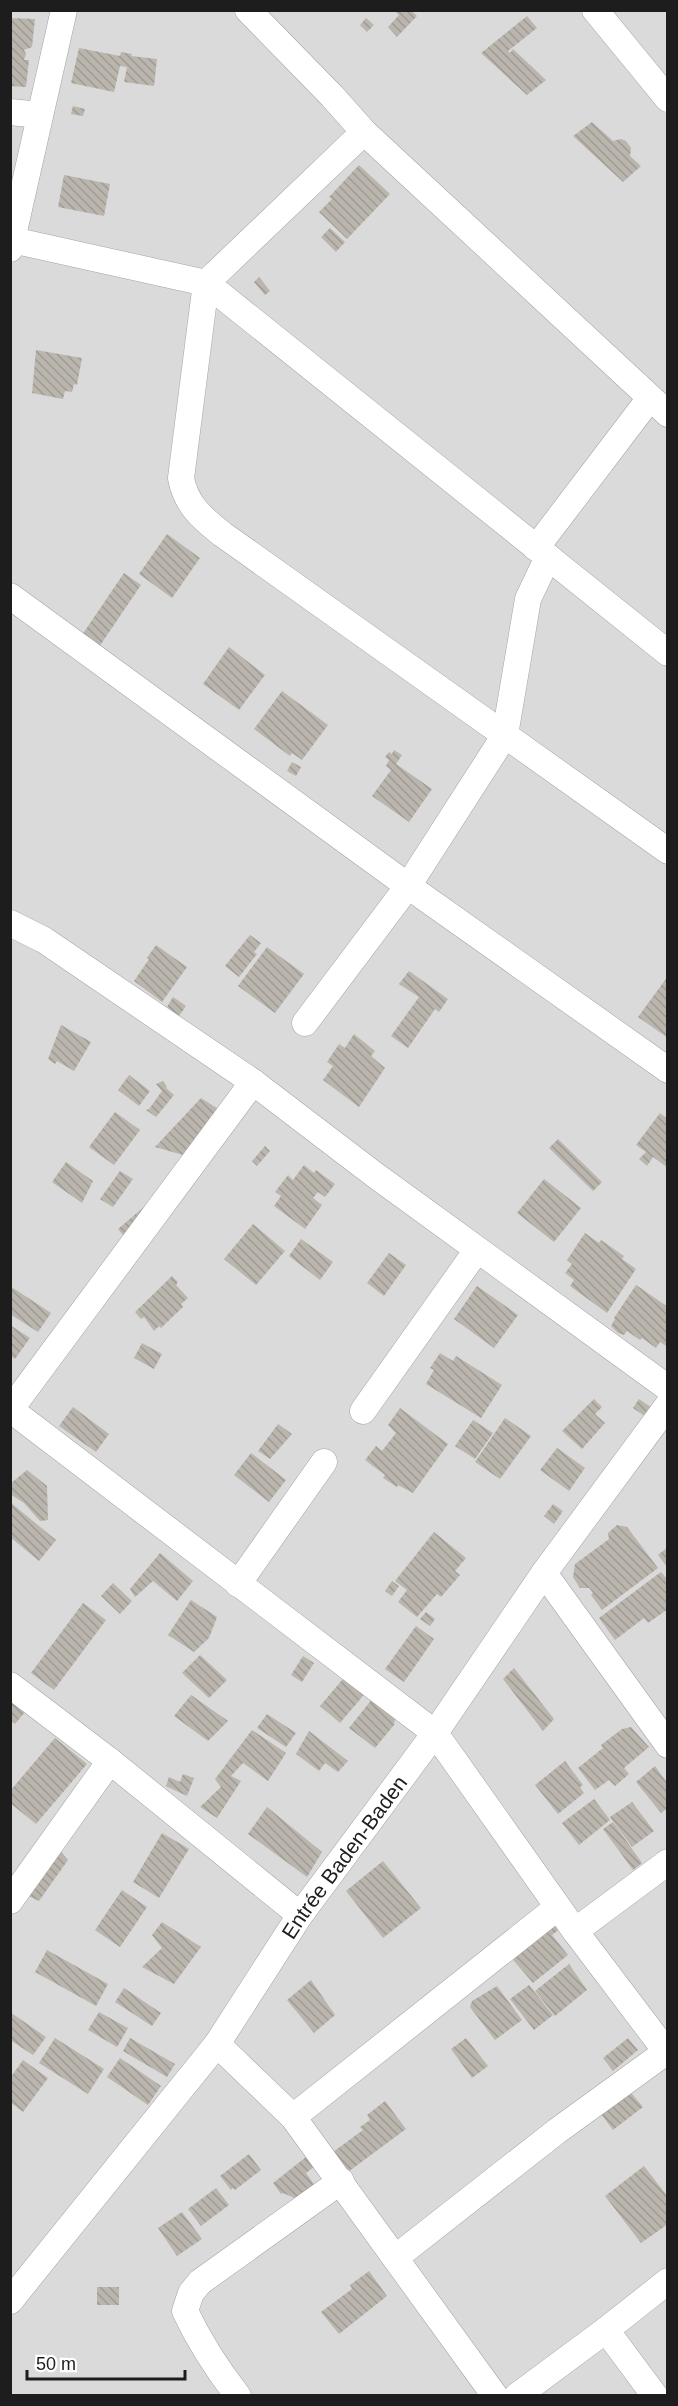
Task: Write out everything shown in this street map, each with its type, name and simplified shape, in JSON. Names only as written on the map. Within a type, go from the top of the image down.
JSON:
[{"type":"street","points":[[64,10],[11,244],[206,283],[668,653]]},
{"type":"street","points":[[248,10],[364,132],[659,406],[542,553],[528,599],[505,735],[408,886],[304,1023]]},
{"type":"street","points":[[595,10],[668,99]]},
{"type":"street","points":[[10,112],[40,115]]},
{"type":"street","points":[[364,132],[206,283],[181,478],[183,492],[190,505],[222,534],[668,851]]},
{"type":"street","points":[[10,596],[408,886],[668,1070]]},
{"type":"street","points":[[10,923],[44,940],[253,1082],[477,1250],[668,1388]]},
{"type":"street","points":[[253,1082],[10,1410],[435,1733],[575,1931],[667,2053],[557,2131],[395,2258]]},
{"type":"street","points":[[363,1411],[477,1250]]},
{"type":"street","name":"Entrée Baden-Baden","points":[[10,2301],[217,2044],[300,1915],[435,1733],[544,1573],[668,1405]]},
{"type":"street","points":[[238,1584],[324,1462]]},
{"type":"street","points":[[544,1573],[668,1745]]},
{"type":"street","points":[[10,1685],[110,1761],[300,1915]]},
{"type":"street","points":[[10,1900],[110,1761]]},
{"type":"street","points":[[575,1931],[668,1862]]},
{"type":"street","points":[[293,2117],[558,1907]]},
{"type":"street","points":[[217,2044],[293,2117],[495,2396]]},
{"type":"street","points":[[238,2396],[218,2370],[185,2311],[191,2293],[200,2282],[341,2181]]},
{"type":"street","points":[[517,2396],[668,2281]]},
{"type":"street","points":[[606,2330],[655,2396]]},
{"type":"shaded area","points":[[11,11],[667,11],[667,2395],[11,2395]]},
{"type":"building","points":[[394,10],[411,10],[417,16],[397,37],[388,27],[399,15]]},
{"type":"building","points":[[527,16],[537,28],[508,51],[510,53],[513,49],[546,80],[527,95],[481,53]]},
{"type":"building","points":[[10,18],[35,19],[32,47],[24,50],[26,54],[24,60],[29,60],[26,87],[10,86]]},
{"type":"building","points":[[366,18],[374,25],[367,32],[360,25]]},
{"type":"building","points":[[79,48],[120,56],[121,52],[132,54],[131,56],[157,59],[154,86],[124,82],[127,67],[120,66],[114,92],[71,83]]},
{"type":"building","points":[[73,106],[85,109],[83,116],[71,114]]},
{"type":"building","points":[[592,122],[613,141],[621,139],[626,141],[631,148],[630,156],[641,166],[623,182],[573,136]]},
{"type":"building","points":[[359,165],[390,194],[347,239],[319,212],[332,199],[329,197]]},
{"type":"building","points":[[64,175],[110,184],[104,216],[58,207]]},
{"type":"building","points":[[330,228],[345,242],[336,252],[321,237]]},
{"type":"building","points":[[259,277],[270,291],[265,295],[254,282]]},
{"type":"building","points":[[36,350],[82,358],[77,385],[74,384],[72,392],[65,391],[63,399],[32,393]]},
{"type":"building","points":[[167,534],[200,558],[172,598],[139,574]]},
{"type":"building","points":[[124,573],[141,585],[99,647],[82,635]]},
{"type":"building","points":[[229,647],[265,675],[239,710],[203,684]]},
{"type":"building","points":[[282,691],[328,725],[302,760],[292,753],[290,756],[254,729]]},
{"type":"building","points":[[394,750],[402,755],[396,764],[432,789],[409,822],[372,796],[391,770],[386,766],[389,760],[385,757],[389,752],[392,754]]},
{"type":"building","points":[[292,762],[301,767],[296,776],[287,771]]},
{"type":"building","points":[[250,935],[261,943],[254,952],[257,954],[239,977],[225,966]]},
{"type":"building","points":[[156,945],[187,967],[162,1002],[134,981]]},
{"type":"building","points":[[267,947],[304,974],[275,1013],[238,986]]},
{"type":"building","points":[[409,971],[448,999],[439,1012],[435,1009],[408,1048],[391,1036],[419,997],[399,984]]},
{"type":"building","points":[[668,976],[668,1038],[638,1017]]},
{"type":"building","points":[[173,997],[186,1006],[179,1016],[167,1007]]},
{"type":"building","points":[[61,1025],[91,1042],[74,1071],[57,1061],[55,1064],[48,1059]]},
{"type":"building","points":[[354,1034],[375,1051],[371,1056],[385,1068],[359,1107],[323,1080],[333,1066],[327,1062],[339,1044],[345,1048]]},
{"type":"building","points":[[129,1075],[150,1091],[139,1106],[118,1090]]},
{"type":"building","points":[[163,1081],[166,1088],[174,1095],[156,1117],[146,1110],[162,1091],[156,1084]]},
{"type":"building","points":[[201,1098],[218,1109],[183,1155],[155,1147]]},
{"type":"building","points":[[115,1112],[140,1130],[114,1165],[89,1147]]},
{"type":"building","points":[[660,1113],[668,1119],[668,1168],[653,1157],[647,1166],[639,1159],[646,1152],[636,1145]]},
{"type":"building","points":[[558,1139],[602,1182],[593,1191],[549,1148]]},
{"type":"building","points":[[265,1146],[270,1151],[257,1166],[252,1161]]},
{"type":"building","points":[[66,1162],[93,1181],[82,1203],[52,1182]]},
{"type":"building","points":[[304,1165],[314,1173],[316,1170],[335,1184],[325,1197],[318,1192],[313,1198],[322,1205],[305,1229],[274,1206],[281,1196],[275,1192],[288,1175],[293,1180]]},
{"type":"building","points":[[120,1171],[133,1179],[113,1207],[100,1199]]},
{"type":"building","points":[[544,1179],[581,1208],[554,1242],[517,1213]]},
{"type":"building","points":[[158,1195],[128,1241],[118,1229]]},
{"type":"building","points":[[253,1224],[285,1251],[256,1285],[224,1259]]},
{"type":"building","points":[[585,1233],[599,1243],[601,1240],[624,1256],[622,1259],[636,1269],[607,1313],[570,1286],[574,1280],[565,1273],[572,1264],[567,1260]]},
{"type":"building","points":[[301,1239],[333,1262],[320,1280],[289,1256]]},
{"type":"building","points":[[389,1253],[406,1265],[384,1296],[367,1283]]},
{"type":"building","points":[[172,1276],[178,1282],[176,1285],[188,1298],[181,1304],[183,1307],[161,1328],[159,1326],[154,1331],[144,1317],[141,1319],[135,1312]]},
{"type":"building","points":[[636,1285],[668,1307],[666,1346],[660,1342],[656,1348],[627,1331],[624,1335],[618,1333],[611,1326]]},
{"type":"building","points":[[10,1286],[51,1313],[38,1332],[10,1314]]},
{"type":"building","points":[[477,1286],[518,1315],[494,1348],[454,1319]]},
{"type":"building","points":[[10,1325],[30,1338],[15,1359],[10,1356]]},
{"type":"building","points":[[142,1343],[162,1354],[154,1369],[134,1358]]},
{"type":"building","points":[[440,1353],[453,1361],[456,1356],[502,1385],[481,1418],[426,1384],[434,1370],[430,1368]]},
{"type":"building","points":[[594,1399],[602,1407],[595,1414],[605,1423],[582,1449],[562,1431]]},
{"type":"building","points":[[639,1399],[652,1408],[646,1417],[633,1408]]},
{"type":"building","points":[[73,1407],[109,1434],[96,1452],[59,1426]]},
{"type":"building","points":[[400,1408],[448,1444],[413,1493],[383,1478],[385,1475],[365,1460],[376,1446],[382,1451],[396,1433],[388,1425]]},
{"type":"building","points":[[505,1418],[531,1436],[500,1479],[475,1462]]},
{"type":"building","points":[[473,1420],[493,1433],[475,1459],[455,1446]]},
{"type":"building","points":[[278,1424],[292,1434],[270,1459],[258,1451]]},
{"type":"building","points":[[557,1448],[585,1468],[569,1491],[540,1470]]},
{"type":"building","points":[[251,1453],[286,1480],[269,1502],[234,1475]]},
{"type":"building","points":[[27,1470],[47,1486],[48,1520],[40,1521],[24,1503],[10,1494],[10,1484]]},
{"type":"building","points":[[10,1502],[56,1540],[39,1561],[10,1537]]},
{"type":"building","points":[[553,1504],[563,1511],[554,1524],[544,1516]]},
{"type":"building","points":[[617,1525],[627,1527],[658,1568],[602,1610],[591,1595],[593,1593],[589,1588],[580,1588],[573,1577],[575,1564],[609,1539],[608,1533]]},
{"type":"building","points":[[434,1532],[466,1558],[455,1571],[460,1575],[441,1597],[437,1594],[417,1617],[398,1602],[407,1590],[395,1581]]},
{"type":"building","points":[[668,1547],[668,1568],[658,1555]]},
{"type":"building","points":[[160,1553],[193,1581],[177,1601],[153,1581],[135,1597],[130,1589]]},
{"type":"building","points":[[661,1572],[668,1580],[668,1609],[648,1623],[644,1618],[615,1640],[599,1618]]},
{"type":"building","points":[[392,1581],[399,1586],[392,1596],[385,1591]]},
{"type":"building","points":[[113,1583],[132,1601],[120,1614],[101,1596]]},
{"type":"building","points":[[191,1600],[217,1617],[209,1638],[194,1652],[168,1635]]},
{"type":"building","points":[[83,1603],[106,1620],[54,1690],[31,1673]]},
{"type":"building","points":[[426,1612],[435,1619],[430,1626],[420,1619]]},
{"type":"building","points":[[416,1626],[434,1639],[404,1682],[385,1669]]},
{"type":"building","points":[[200,1655],[227,1680],[209,1698],[182,1673]]},
{"type":"building","points":[[303,1656],[314,1663],[302,1682],[291,1675]]},
{"type":"building","points":[[514,1668],[554,1719],[543,1731],[503,1679]]},
{"type":"building","points":[[348,1673],[368,1690],[340,1723],[320,1706]]},
{"type":"building","points":[[191,1695],[228,1721],[208,1741],[174,1716]]},
{"type":"building","points":[[373,1698],[396,1713],[394,1725],[375,1748],[349,1728]]},
{"type":"building","points":[[12,1701],[25,1712],[15,1724],[10,1720]]},
{"type":"building","points":[[267,1714],[296,1733],[286,1747],[257,1728]]},
{"type":"building","points":[[631,1727],[649,1747],[624,1768],[629,1774],[615,1786],[609,1780],[595,1790],[578,1768],[603,1748],[601,1745],[622,1729]]},
{"type":"building","points":[[252,1730],[286,1753],[268,1781],[243,1763],[231,1776],[241,1781],[217,1818],[200,1807],[221,1787],[215,1779]]},
{"type":"building","points":[[309,1731],[348,1761],[338,1772],[325,1763],[319,1771],[296,1754]]},
{"type":"building","points":[[55,1738],[87,1764],[36,1824],[10,1803],[10,1791]]},
{"type":"building","points":[[565,1761],[583,1785],[580,1787],[584,1793],[558,1814],[535,1785]]},
{"type":"building","points":[[655,1766],[668,1784],[668,1808],[661,1813],[636,1782]]},
{"type":"building","points":[[183,1774],[194,1778],[187,1796],[166,1786],[169,1777],[180,1782]]},
{"type":"building","points":[[594,1799],[610,1820],[579,1845],[562,1823]]},
{"type":"building","points":[[632,1802],[654,1831],[632,1847],[610,1817]]},
{"type":"building","points":[[267,1807],[322,1852],[307,1877],[248,1834]]},
{"type":"building","points":[[613,1822],[642,1863],[633,1870],[603,1829]]},
{"type":"building","points":[[162,1833],[189,1849],[159,1898],[133,1882]]},
{"type":"building","points":[[54,1844],[68,1860],[39,1901],[18,1891]]},
{"type":"building","points":[[383,1861],[421,1908],[383,1938],[346,1891]]},
{"type":"building","points":[[122,1890],[147,1907],[120,1947],[95,1930]]},
{"type":"building","points":[[553,1916],[561,1928],[552,1935],[568,1955],[533,1983],[508,1954],[523,1949],[545,1934],[540,1927]]},
{"type":"building","points":[[162,1922],[201,1947],[174,1984],[142,1967],[162,1948],[152,1935]]},
{"type":"building","points":[[47,1950],[108,1984],[96,2006],[35,1972]]},
{"type":"building","points":[[569,1964],[587,1990],[555,2016],[535,1991]]},
{"type":"building","points":[[311,1980],[335,2015],[314,2033],[287,2000]]},
{"type":"building","points":[[529,1985],[553,2015],[534,2030],[510,1999]]},
{"type":"building","points":[[497,1986],[522,2020],[495,2040],[470,2007],[472,2001]]},
{"type":"building","points":[[124,1988],[161,2013],[152,2026],[115,2002]]},
{"type":"building","points":[[10,2012],[46,2037],[33,2055],[10,2040]]},
{"type":"building","points":[[99,2012],[128,2028],[117,2047],[88,2030]]},
{"type":"building","points":[[55,2038],[104,2069],[88,2094],[39,2063]]},
{"type":"building","points":[[130,2038],[175,2064],[167,2077],[123,2051]]},
{"type":"building","points":[[466,2038],[488,2066],[472,2078],[451,2049]]},
{"type":"building","points":[[628,2038],[638,2050],[613,2071],[603,2058]]},
{"type":"building","points":[[120,2058],[161,2086],[148,2105],[107,2077]]},
{"type":"building","points":[[23,2060],[48,2078],[23,2112],[10,2102],[10,2078]]},
{"type":"building","points":[[627,2088],[643,2107],[613,2130],[598,2110]]},
{"type":"building","points":[[385,2101],[406,2129],[348,2172],[333,2152],[363,2130],[360,2127],[370,2120],[367,2115]]},
{"type":"building","points":[[249,2154],[261,2170],[235,2190],[233,2188],[231,2190],[220,2176]]},
{"type":"building","points":[[306,2157],[314,2167],[306,2173],[316,2187],[301,2201],[281,2194],[273,2183]]},
{"type":"building","points":[[644,2166],[668,2197],[668,2224],[641,2243],[605,2196]]},
{"type":"building","points":[[216,2188],[229,2205],[201,2226],[188,2209]]},
{"type":"building","points":[[182,2212],[202,2239],[177,2256],[158,2228]]},
{"type":"building","points":[[369,2271],[387,2296],[339,2334],[321,2312],[352,2289],[350,2285]]},
{"type":"building","points":[[97,2287],[119,2287],[119,2305],[97,2305]]}]
